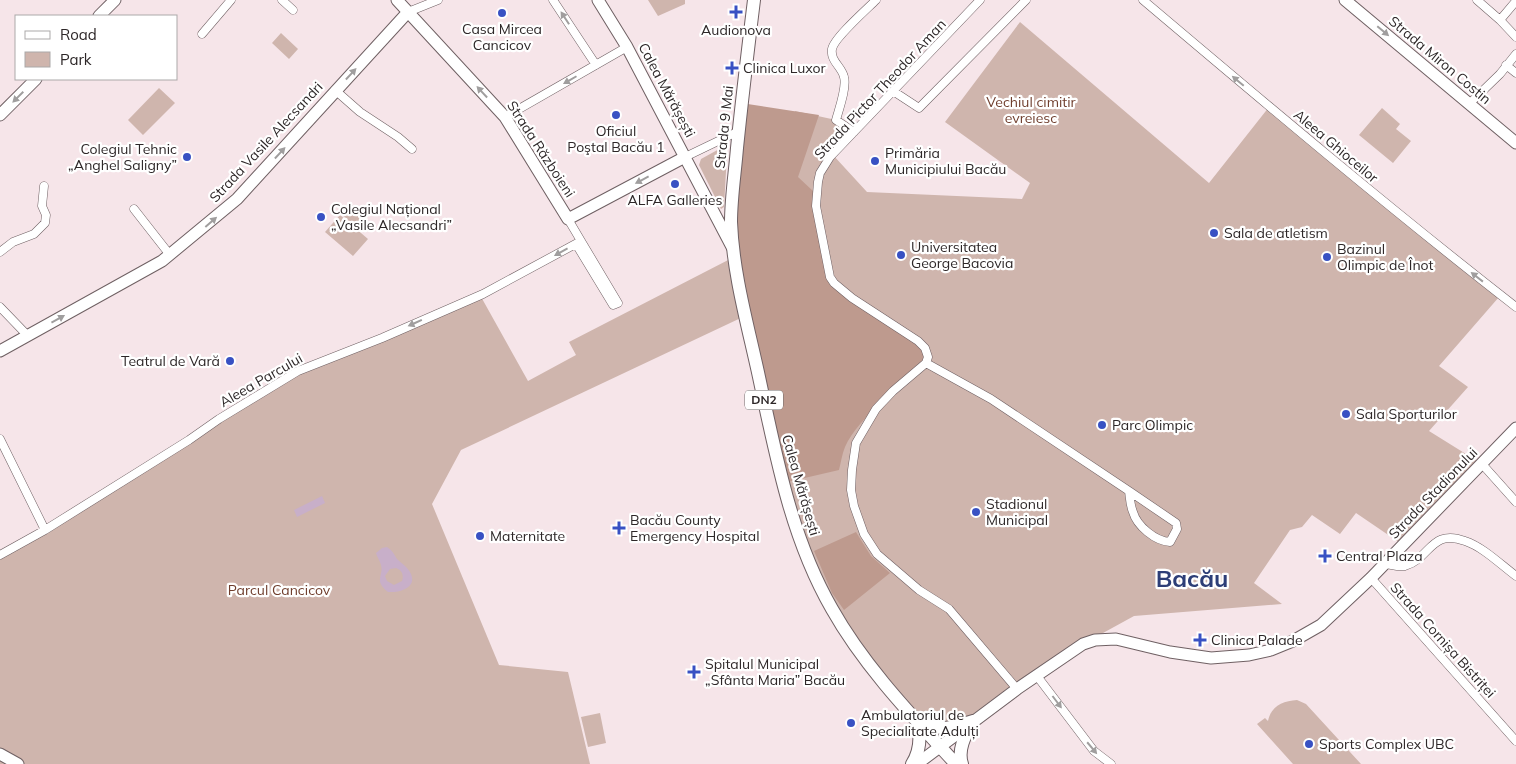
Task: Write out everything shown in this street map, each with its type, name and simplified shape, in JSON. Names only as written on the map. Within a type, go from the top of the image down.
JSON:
[{"type":"main road","name":"Strada 9 Mai","points":[[734,253],[732,204],[754,0]]},
{"type":"main road","name":"Calea Mărășești","points":[[734,253],[770,428],[788,500],[801,542],[822,590],[845,631],[867,662],[956,764]]},
{"type":"main road","points":[[917,721],[935,729],[944,729],[973,721]]},
{"type":"main road","points":[[912,764],[919,749],[917,721]]},
{"type":"main road","points":[[962,764],[960,759],[961,748],[973,721]]},
{"type":"street","points":[[99,15],[115,0]]},
{"type":"street","points":[[202,34],[231,0]]},
{"type":"street","points":[[282,0],[293,10]]},
{"type":"street","name":"Strada Războieni","points":[[397,0],[505,117],[568,219],[685,157],[739,131]]},
{"type":"street","name":"Strada Vasile Alecsandri","points":[[0,350],[170,255],[237,199],[408,12],[438,0]]},
{"type":"street","points":[[553,0],[596,65]]},
{"type":"street","name":"Calea Mărășești","points":[[598,0],[627,46],[734,253]]},
{"type":"street","points":[[854,132],[836,120],[844,87],[844,77],[834,60],[832,50],[838,39],[876,0]]},
{"type":"street","points":[[967,0],[977,3]]},
{"type":"street","points":[[893,91],[919,108],[1026,0]]},
{"type":"street","name":"Aleea Ghioceilor","points":[[1144,0],[1406,221],[1516,306]]},
{"type":"street","name":"Strada Miron Costin","points":[[1345,0],[1516,143]]},
{"type":"street","points":[[1477,0],[1516,37]]},
{"type":"street","points":[[1500,20],[1516,1]]},
{"type":"street","name":"Strada Pictor Theodor Aman","points":[[926,363],[928,357],[925,348],[918,341],[839,289],[834,283],[827,267],[816,206],[818,182],[820,173],[830,158],[977,3]]},
{"type":"street","points":[[505,117],[627,46]]},
{"type":"street","points":[[1469,104],[1516,54]]},
{"type":"street","points":[[1506,65],[1516,73]]},
{"type":"street","points":[[0,115],[35,80]]},
{"type":"street","points":[[335,90],[360,112],[398,136],[412,149]]},
{"type":"street","points":[[0,252],[13,242],[34,234],[45,223],[46,215],[42,206],[44,186]]},
{"type":"street","points":[[134,209],[170,255]]},
{"type":"street","points":[[568,219],[579,242],[615,305],[618,302],[579,242]]},
{"type":"street","name":"Aleea Parcului","points":[[0,555],[45,530],[189,440],[218,419],[298,371],[382,338],[482,294],[579,242]]},
{"type":"street","points":[[0,306],[28,336]]},
{"type":"street","points":[[1017,689],[949,609],[919,590],[877,554],[864,534],[854,506],[851,490],[856,443],[876,410],[893,391],[926,363],[991,399],[1128,491],[1177,524],[1177,529],[1170,542],[1163,541],[1152,535],[1138,523],[1133,513],[1128,491]]},
{"type":"street","name":"Strada Stadionului","points":[[917,764],[1017,689],[1084,644],[1106,639],[1126,641],[1170,652],[1211,658],[1240,656],[1271,650],[1314,630],[1386,564],[1516,428]]},
{"type":"street","points":[[0,439],[45,530]]},
{"type":"street","points":[[1482,464],[1516,502]]},
{"type":"street","name":"Strada Cornișa Bistriței","points":[[1386,564],[1404,566],[1416,560],[1432,544],[1443,538],[1456,538],[1467,541],[1516,576]]},
{"type":"street","name":"Strada Cornișa Bistriței","points":[[1371,578],[1516,741]]},
{"type":"street","points":[[1037,676],[1094,751],[1110,764]]},
{"type":"street","points":[[0,754],[18,764]]},
{"type":"green space","points":[[648,0],[685,0],[685,4],[658,16]]},
{"type":"green space","points":[[1020,22],[1209,183],[1269,107],[1499,297],[1439,366],[1468,387],[1429,431],[1482,464],[1403,545],[1356,513],[1340,534],[1312,515],[1302,527],[1290,530],[1254,583],[1282,604],[1134,616],[1083,644],[939,746],[867,662],[801,542],[745,316],[461,450],[432,504],[499,665],[568,672],[590,764],[0,764],[0,556],[298,371],[480,295],[528,381],[576,355],[569,342],[734,257],[795,111],[836,120],[854,132],[833,155],[867,192],[1022,199],[1030,183],[945,122]]},
{"type":"green space","points":[[281,33],[298,49],[289,59],[272,43]]},
{"type":"green space","points":[[159,88],[175,103],[143,135],[128,120]]},
{"type":"green space","points":[[1382,108],[1400,124],[1396,129],[1411,141],[1393,163],[1359,135]]},
{"type":"green space","points":[[721,148],[725,149],[727,154],[724,207],[721,209],[699,165],[701,159]]},
{"type":"green space","points":[[350,203],[367,219],[358,229],[341,214]]},
{"type":"green space","points":[[340,215],[368,239],[353,256],[325,232]]},
{"type":"green space","name":"Sports Complex UBC","points":[[1297,700],[1306,704],[1361,764],[1293,764],[1257,724],[1265,718],[1268,721],[1278,705]]},
{"type":"green space","points":[[600,713],[606,743],[588,747],[581,717]]},
{"type":"shaded area","points":[[741,103],[819,115],[798,177],[813,191],[825,268],[850,298],[923,349],[928,360],[882,401],[860,424],[845,447],[839,470],[783,483],[734,257]]},
{"type":"shaded area","points":[[322,496],[325,503],[297,517],[294,510]]},
{"type":"shaded area","points":[[856,532],[871,556],[890,573],[844,610],[832,593],[814,551]]},
{"type":"shaded area","points":[[387,547],[390,549],[410,572],[412,579],[406,589],[388,592],[381,584],[382,569],[376,553],[382,548]],"holes":[[[396,568],[402,573],[403,579],[394,585],[387,581],[385,576],[390,569]]]},
{"type":"place","name":"Audionova","points":[[736,12]]},
{"type":"place","name":"Casa Mircea Cancicov","points":[[502,13]]},
{"type":"place","name":"Clinica Luxor","points":[[732,68]]},
{"type":"place","name":"Oficiul Poştal Bacău 1","points":[[616,115]]},
{"type":"place","name":"Colegiul Tehnic „Anghel Saligny”","points":[[187,157]]},
{"type":"place","name":"Primăria Municipiului Bacău","points":[[875,161]]},
{"type":"place","name":"ALFA Galleries","points":[[675,184]]},
{"type":"place","name":"Colegiul Național „Vasile Alecsandri”","points":[[321,217]]},
{"type":"place","name":"Sala de atletism","points":[[1214,233]]},
{"type":"place","name":"Universitatea George Bacovia","points":[[901,255]]},
{"type":"place","name":"Bazinul Olimpic de Înot","points":[[1327,257]]},
{"type":"place","name":"Teatrul de Vară","points":[[230,361]]},
{"type":"place","name":"Sala Sporturilor","points":[[1346,414]]},
{"type":"place","name":"Parc Olimpic","points":[[1102,425]]},
{"type":"place","name":"Stadionul Municipal","points":[[976,512]]},
{"type":"place","name":"Bacău County Emergency Hospital","points":[[619,528]]},
{"type":"place","name":"Maternitate","points":[[480,536]]},
{"type":"place","name":"Central Plaza","points":[[1325,556]]},
{"type":"place","name":"Clinica Palade","points":[[1200,640]]},
{"type":"place","name":"Spitalul Municipal „Sfânta Maria” Bacău","points":[[694,672]]},
{"type":"place","name":"Ambulatoriul de Specialitate Adulți","points":[[851,723]]},
{"type":"place","name":"Sports Complex UBC","points":[[1309,744]]},
{"type":"district","name":"Bacău","points":[[1192,579]]},
{"type":"park label","name":"Vechiul cimitir evreiesc","points":[[1031,110]]},
{"type":"park label","name":"Parcul Cancicov","points":[[279,590]]}]
